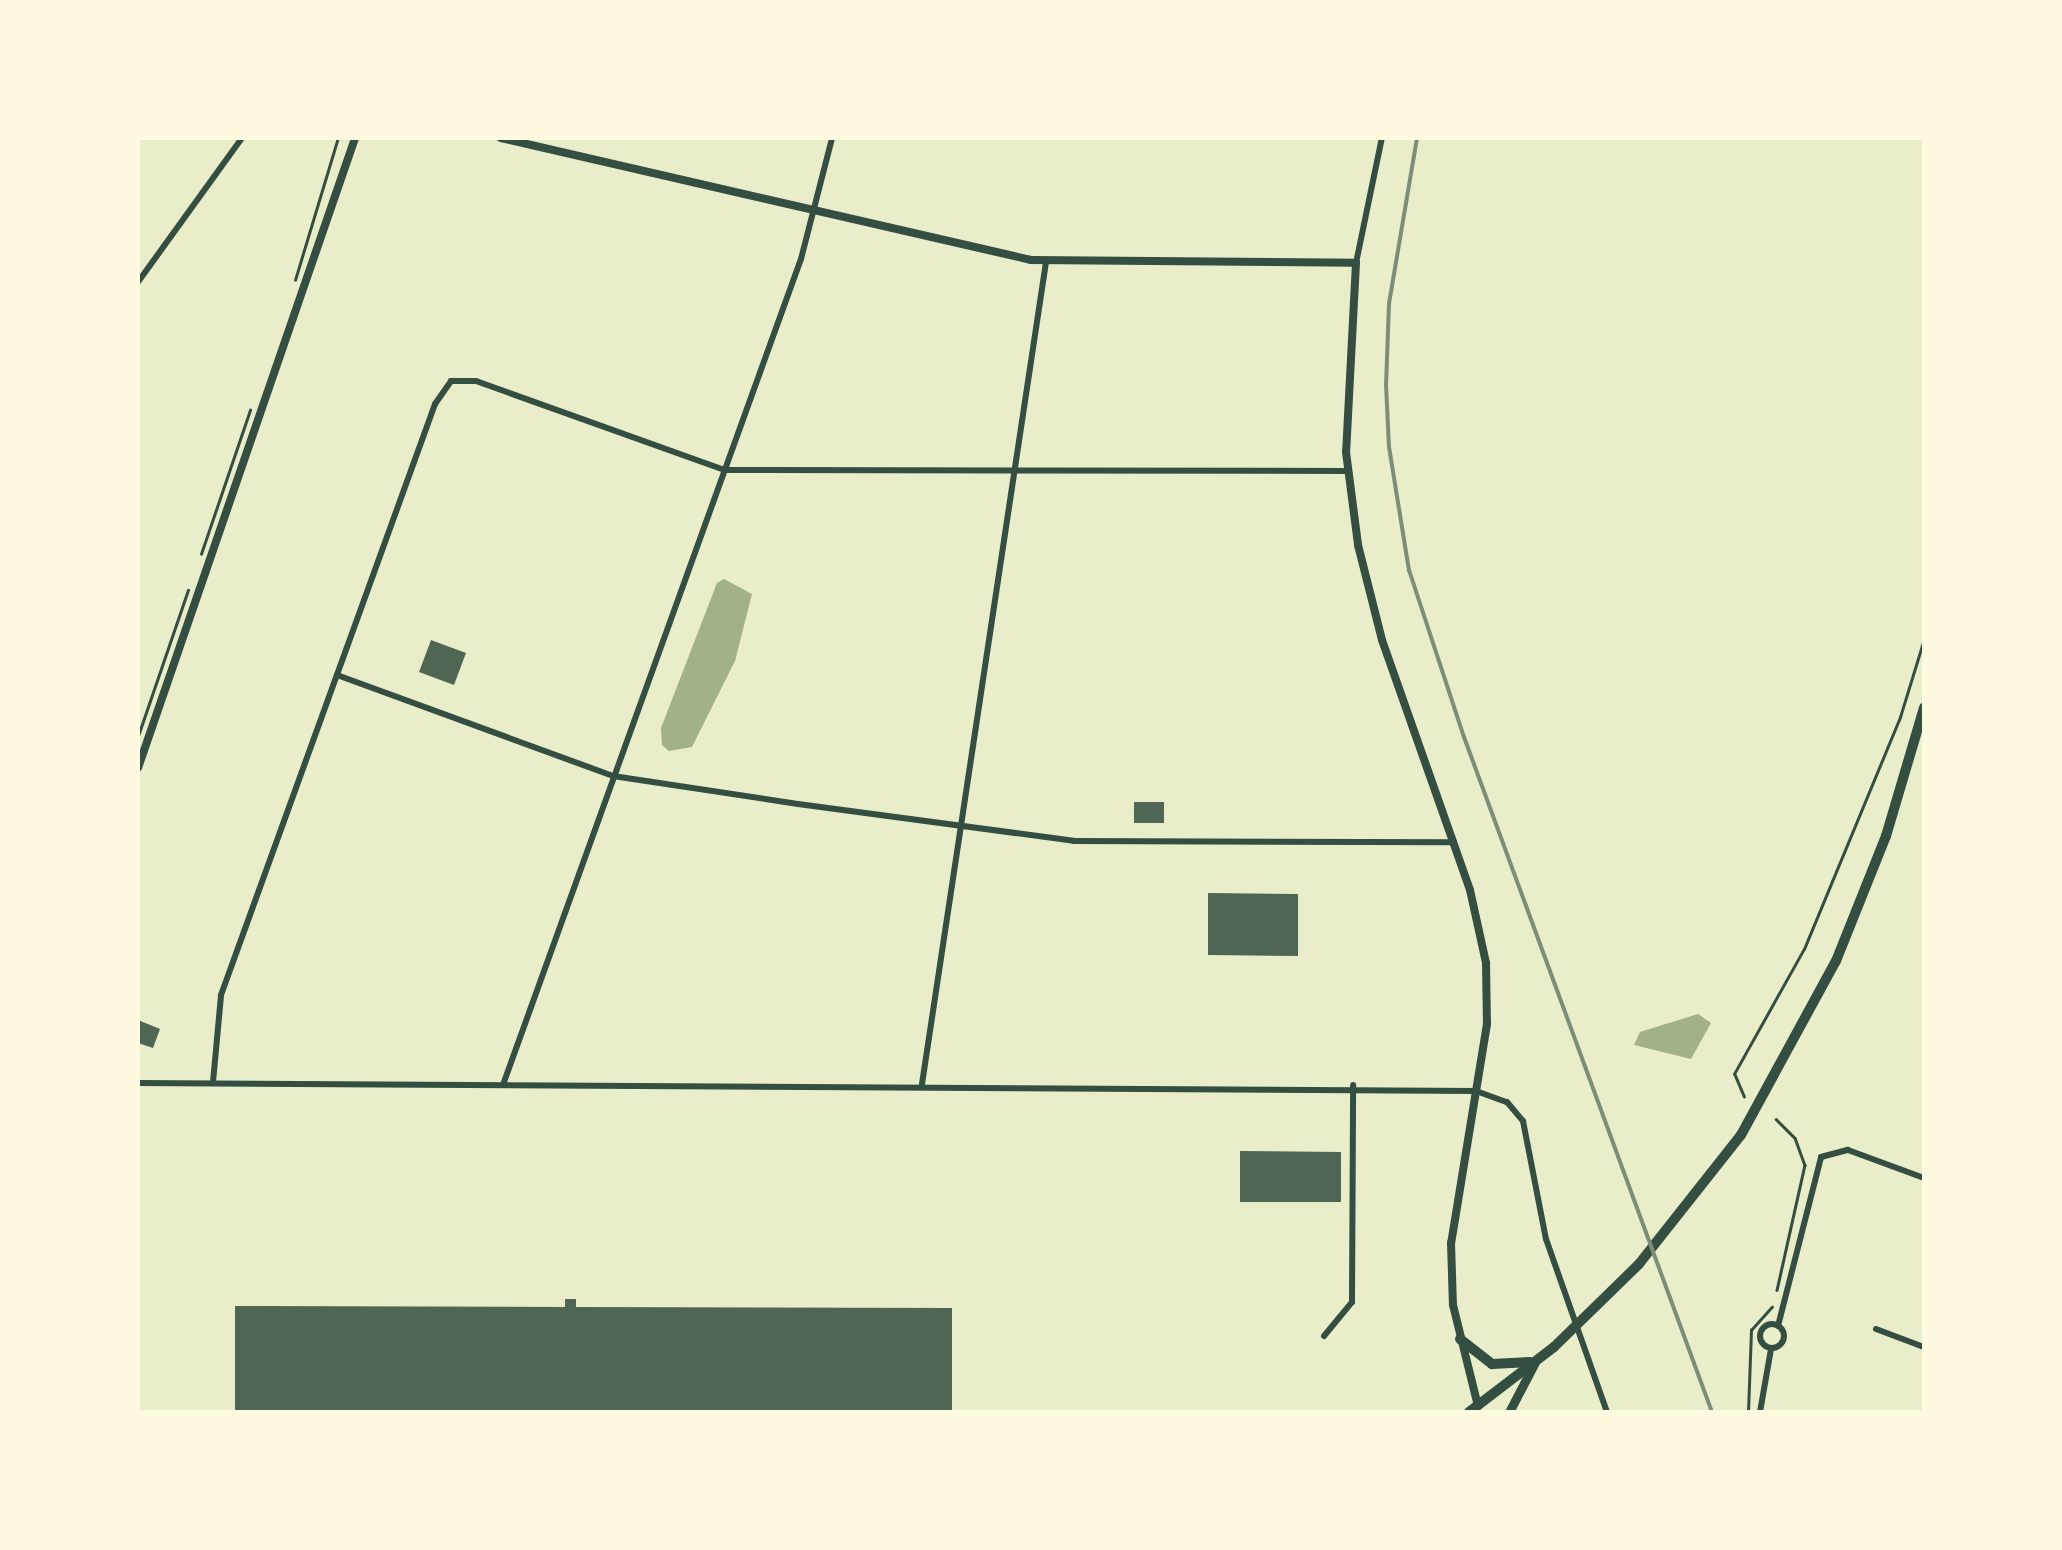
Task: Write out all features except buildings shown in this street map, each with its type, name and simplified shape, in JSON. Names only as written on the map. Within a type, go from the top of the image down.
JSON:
[{"type":"main road","points":[[1476,1410],[1540,1358],[1691,1205],[1757,1110],[1812,1012],[1878,859],[1924,708]]},
{"type":"main road","points":[[1460,1339],[1496,1366],[1540,1358]]},
{"type":"main road","points":[[1509,1412],[1540,1358]]},
{"type":"street","points":[[138,282],[242,138]]},
{"type":"street","points":[[501,138],[816,213],[1046,262],[1356,263]]},
{"type":"street","points":[[504,1082],[816,213],[832,138]]},
{"type":"street","points":[[1382,138],[1356,263],[1348,471],[1374,616],[1455,842],[1487,977],[1476,1091],[1452,1216],[1451,1283],[1476,1410]]},
{"type":"street","points":[[138,768],[355,140]]},
{"type":"street","points":[[922,1084],[1046,262]]},
{"type":"street","points":[[213,1082],[220,995],[435,404],[451,381],[476,381],[725,470],[1348,471]]},
{"type":"street","points":[[337,675],[613,776],[960,827],[1107,842],[1455,842]]},
{"type":"street","points":[[138,1082],[1353,1085],[1476,1091],[1507,1102],[1523,1121],[1546,1239],[1607,1412]]},
{"type":"street","points":[[1324,1336],[1352,1302],[1353,1085]]},
{"type":"street","points":[[1760,1412],[1772,1348],[1784,1340],[1778,1326],[1824,1155],[1851,1150],[1924,1178]]},
{"type":"street","points":[[1773,1307],[1782,1309]]},
{"type":"street","points":[[1772,1348],[1759,1335],[1766,1325],[1778,1326]]},
{"type":"street","points":[[1876,1329],[1924,1347]]},
{"type":"path","points":[[291,291],[338,138]]},
{"type":"path","points":[[200,557],[253,402]]},
{"type":"path","points":[[138,736],[194,575]]},
{"type":"path","points":[[1744,1097],[1734,1086],[1736,1070],[1804,949],[1900,718],[1924,640]]},
{"type":"path","points":[[1748,1412],[1751,1330],[1773,1307],[1805,1164],[1795,1138],[1776,1118]]},
{"type":"shaded area","points":[[724,579],[752,594],[735,661],[692,747],[669,751],[662,745],[661,728],[717,583]]},
{"type":"shaded area","points":[[1698,1014],[1711,1023],[1691,1059],[1634,1045],[1640,1032]]},
{"type":"railway","points":[[1417,138],[1389,304],[1386,384],[1389,447],[1409,570],[1464,737],[1712,1412]]}]
